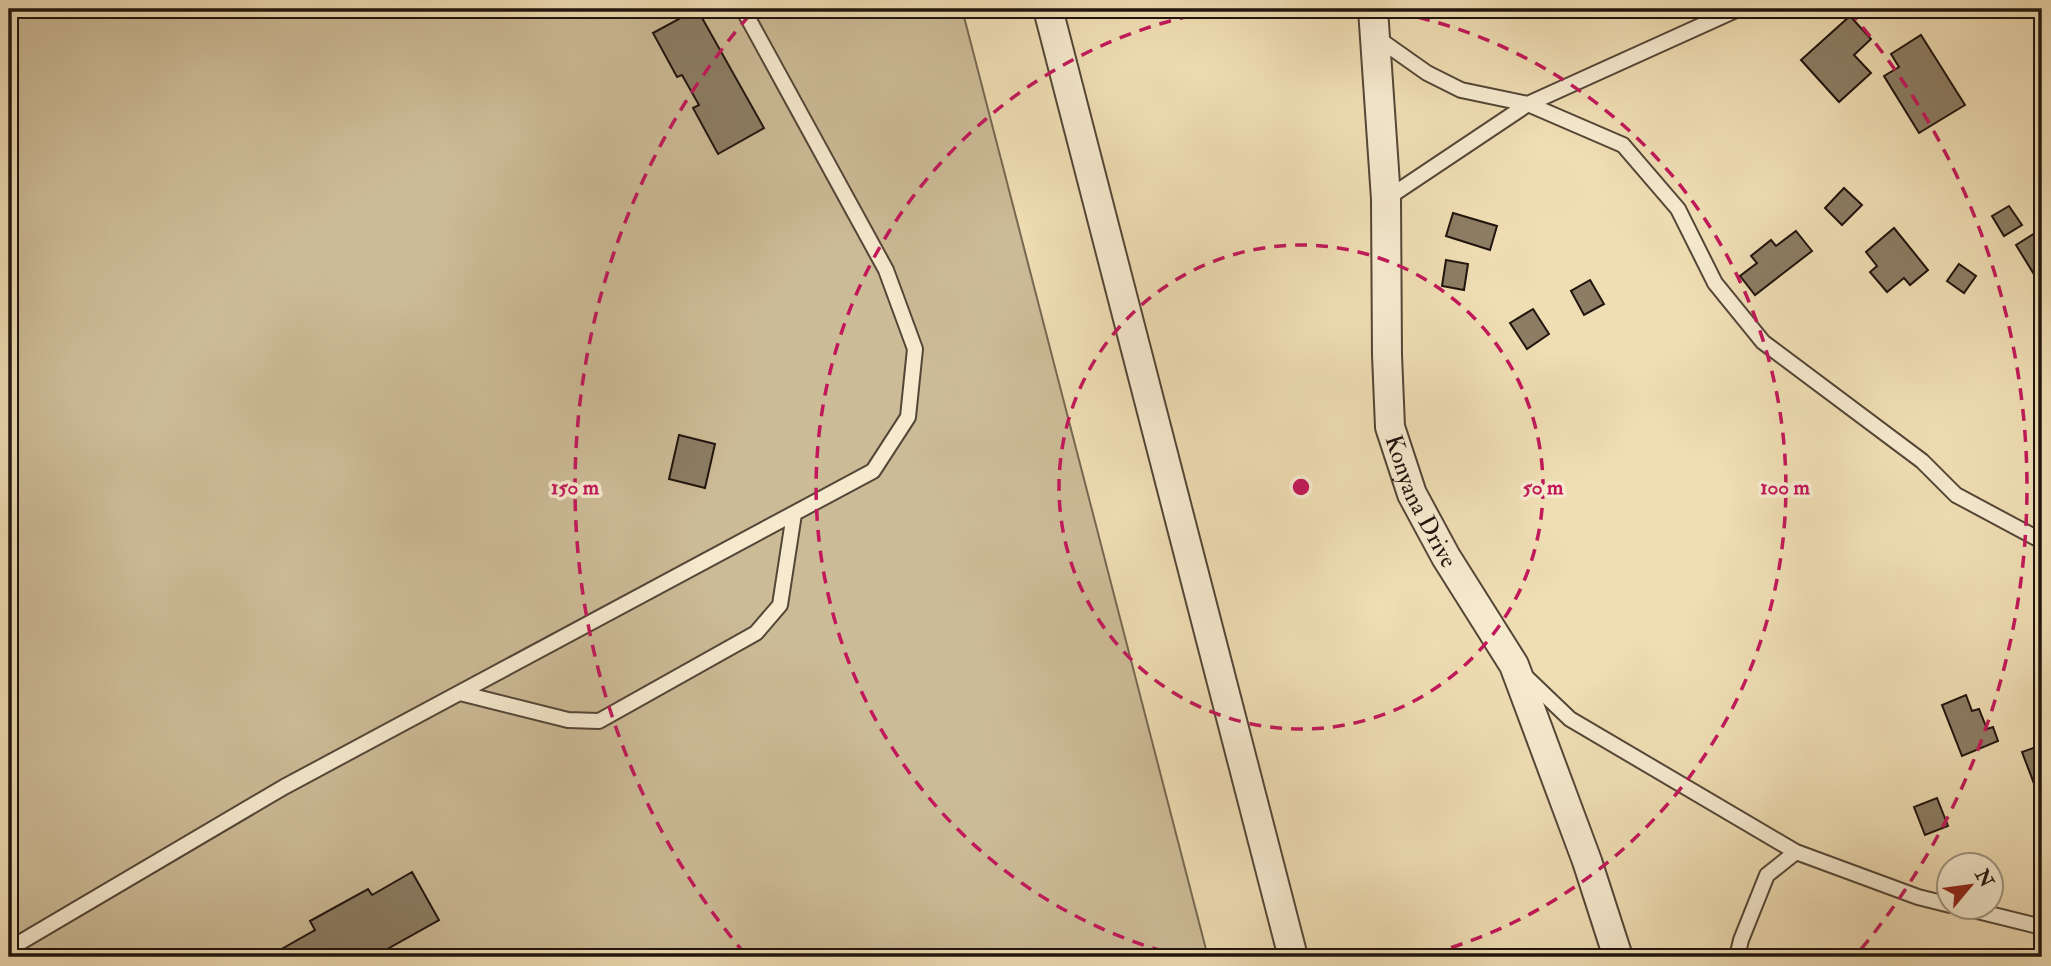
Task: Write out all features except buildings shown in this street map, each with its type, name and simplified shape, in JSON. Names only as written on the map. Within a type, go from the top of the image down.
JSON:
[{"type":"street","points":[[1048,9],[1293,957]]},
{"type":"street","name":"Konyana Drive","points":[[1373,22],[1386,199],[1390,427],[1412,494],[1446,557],[1514,665],[1587,861],[1618,957]]},
{"type":"lane","points":[[9,949],[284,787],[873,471],[908,417],[915,349],[886,270],[743,9]]},
{"type":"lane","points":[[1386,199],[1528,104],[1738,9]]},
{"type":"lane","points":[[1373,22],[1427,73],[1461,90],[1528,104],[1623,145],[1678,209],[1715,283],[1763,342],[1922,461],[1956,495],[2042,541]]},
{"type":"lane","points":[[460,693],[568,720],[599,721],[756,633],[780,605],[794,514]]},
{"type":"lane","points":[[1514,665],[1570,719],[1796,852],[1936,902]]},
{"type":"lane","points":[[1737,957],[1767,874],[1796,852]]},
{"type":"lane","points":[[2006,918],[2042,927]]},
{"type":"shaded area","points":[[9,9],[962,9],[1208,957],[9,957]]}]
